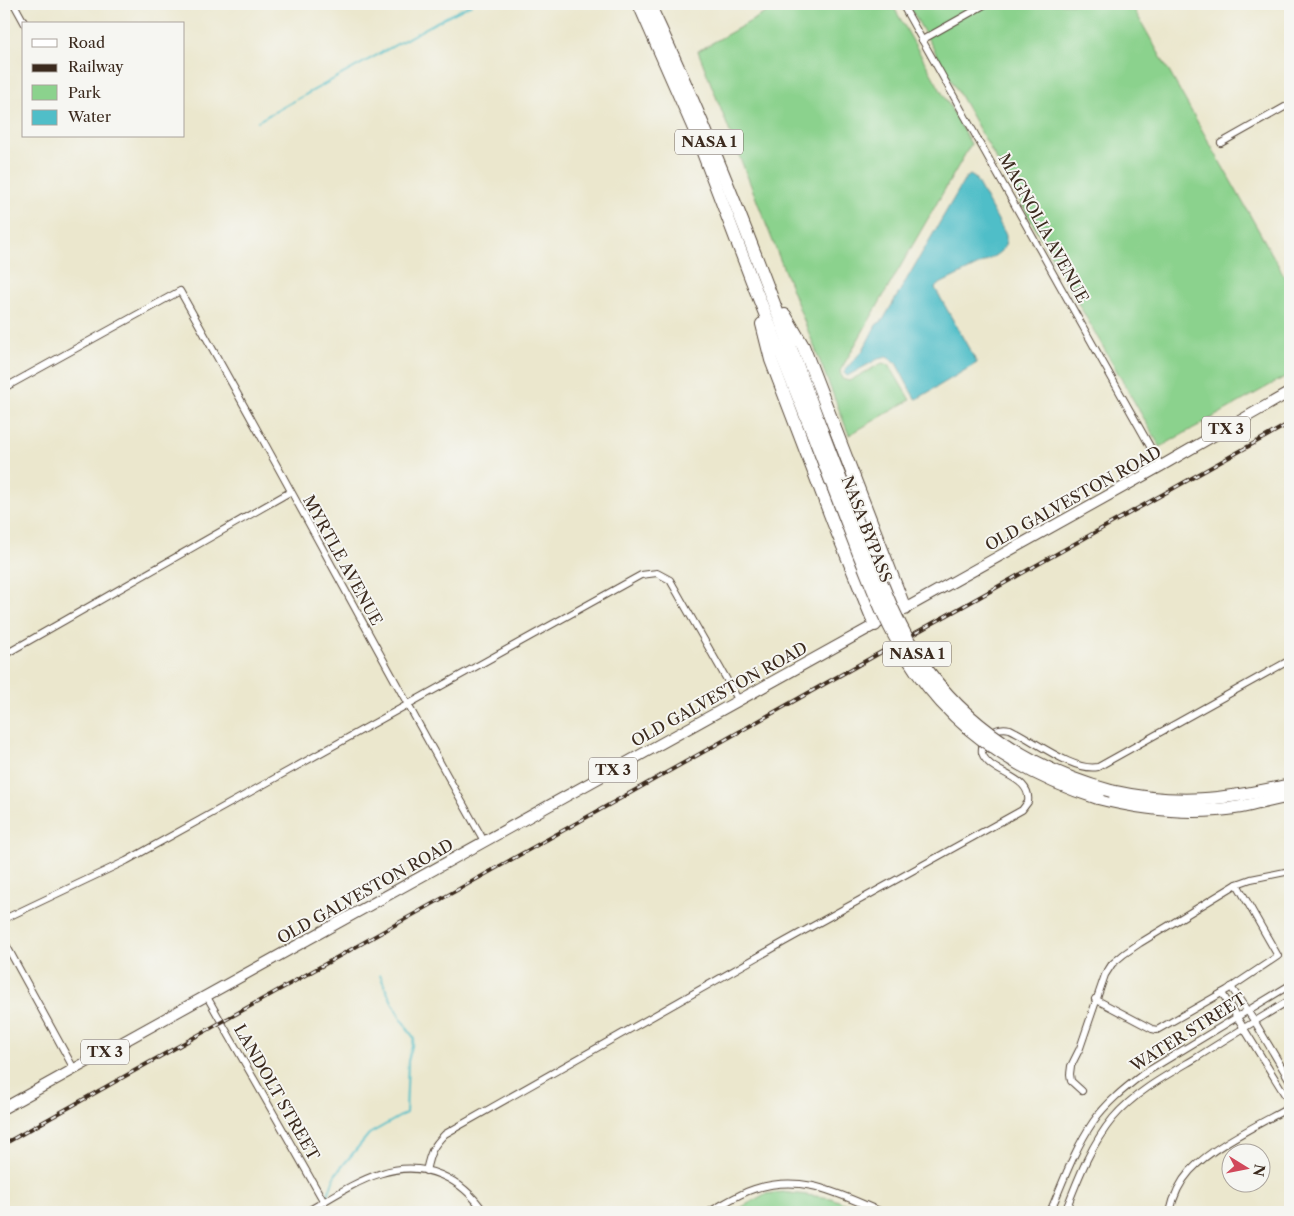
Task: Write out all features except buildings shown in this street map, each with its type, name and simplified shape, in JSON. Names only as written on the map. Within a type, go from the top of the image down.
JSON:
[{"type":"highway","name":"NASA BYPASS","points":[[639,4],[694,129],[752,280],[890,604],[914,650],[938,682],[982,726],[1018,753],[1061,775],[1111,791],[1155,798],[1195,800],[1234,797],[1290,785]]},
{"type":"highway","name":"NASA BYPASS","points":[[649,4],[700,120],[766,282],[817,432],[884,615],[904,654],[925,683],[955,716],[998,751],[1042,777],[1064,787],[1098,798],[1157,809],[1194,811],[1240,807],[1290,796]]},
{"type":"highway","points":[[752,280],[771,360],[875,625]]},
{"type":"highway","points":[[766,282],[803,346],[904,608]]},
{"type":"highway","points":[[833,522],[853,522],[860,517],[865,505]]},
{"type":"main road","name":"OLD GALVESTON ROAD","points":[[4,1108],[1161,466],[1290,392]]},
{"type":"street","points":[[14,4],[24,22]]},
{"type":"street","name":"MAGNOLIA AVENUE","points":[[902,4],[1161,466]]},
{"type":"street","points":[[922,40],[986,4]]},
{"type":"street","points":[[1221,143],[1290,104]]},
{"type":"street","name":"MYRTLE AVENUE","points":[[4,388],[180,291],[484,842]]},
{"type":"street","points":[[4,655],[290,492]]},
{"type":"street","points":[[4,919],[126,861],[641,576],[657,573],[670,580],[739,700]]},
{"type":"street","points":[[426,1170],[434,1145],[445,1134],[1022,810],[1028,802],[1027,789],[1022,783],[991,765],[982,753],[983,743],[987,736],[996,729],[1010,729],[1075,764],[1089,768],[1098,767],[1290,660]]},
{"type":"street","points":[[1082,1092],[1071,1081],[1070,1074],[1105,975],[1112,964],[1124,954],[1237,884],[1251,879],[1290,871]]},
{"type":"street","points":[[1096,999],[1157,1030],[1222,993],[1278,956],[1237,884]]},
{"type":"street","points":[[4,941],[74,1069]]},
{"type":"street","name":"WATER STREET","points":[[1050,1212],[1080,1143],[1094,1120],[1126,1088],[1143,1074],[1290,985]]},
{"type":"street","points":[[1231,987],[1255,1022],[1290,1080]]},
{"type":"street","points":[[1170,1212],[1179,1186],[1189,1172],[1202,1160],[1290,1105],[1222,993]]},
{"type":"street","name":"LANDOLT STREET","points":[[206,995],[324,1202]]},
{"type":"street","name":"WATER STREET","points":[[1065,1212],[1084,1164],[1113,1118],[1126,1105],[1164,1077],[1290,1000]]},
{"type":"street","points":[[306,1212],[360,1182],[380,1173],[398,1168],[426,1170],[452,1180],[462,1186],[478,1202],[484,1212]]},
{"type":"street","points":[[710,1212],[741,1194],[754,1189],[791,1184],[821,1187],[882,1212]]},
{"type":"street","points":[[1061,1187],[1073,1192]]},
{"type":"green space","points":[[781,4],[892,4],[971,144],[840,371],[842,379],[849,381],[882,363],[889,365],[910,400],[849,435],[698,51]]},
{"type":"green space","points":[[908,4],[1131,4],[1290,286],[1290,374],[1160,447]]},
{"type":"green space","points":[[782,1192],[831,1198],[866,1212],[733,1212],[765,1194]]},
{"type":"water","points":[[970,175],[975,178],[1006,235],[1005,245],[996,255],[935,288],[977,363],[917,399],[914,397],[896,363],[887,357],[878,359],[847,376],[844,373],[845,370],[863,350],[876,325],[883,320],[965,179]]},
{"type":"waterway","points":[[258,121],[472,4]]},
{"type":"waterway","points":[[328,1195],[335,1175],[369,1134],[406,1113],[408,1061],[414,1038],[395,1008],[380,975]]},
{"type":"waterway","points":[[323,1212],[326,1202]]},
{"type":"railway","points":[[4,1144],[1290,423]]}]
